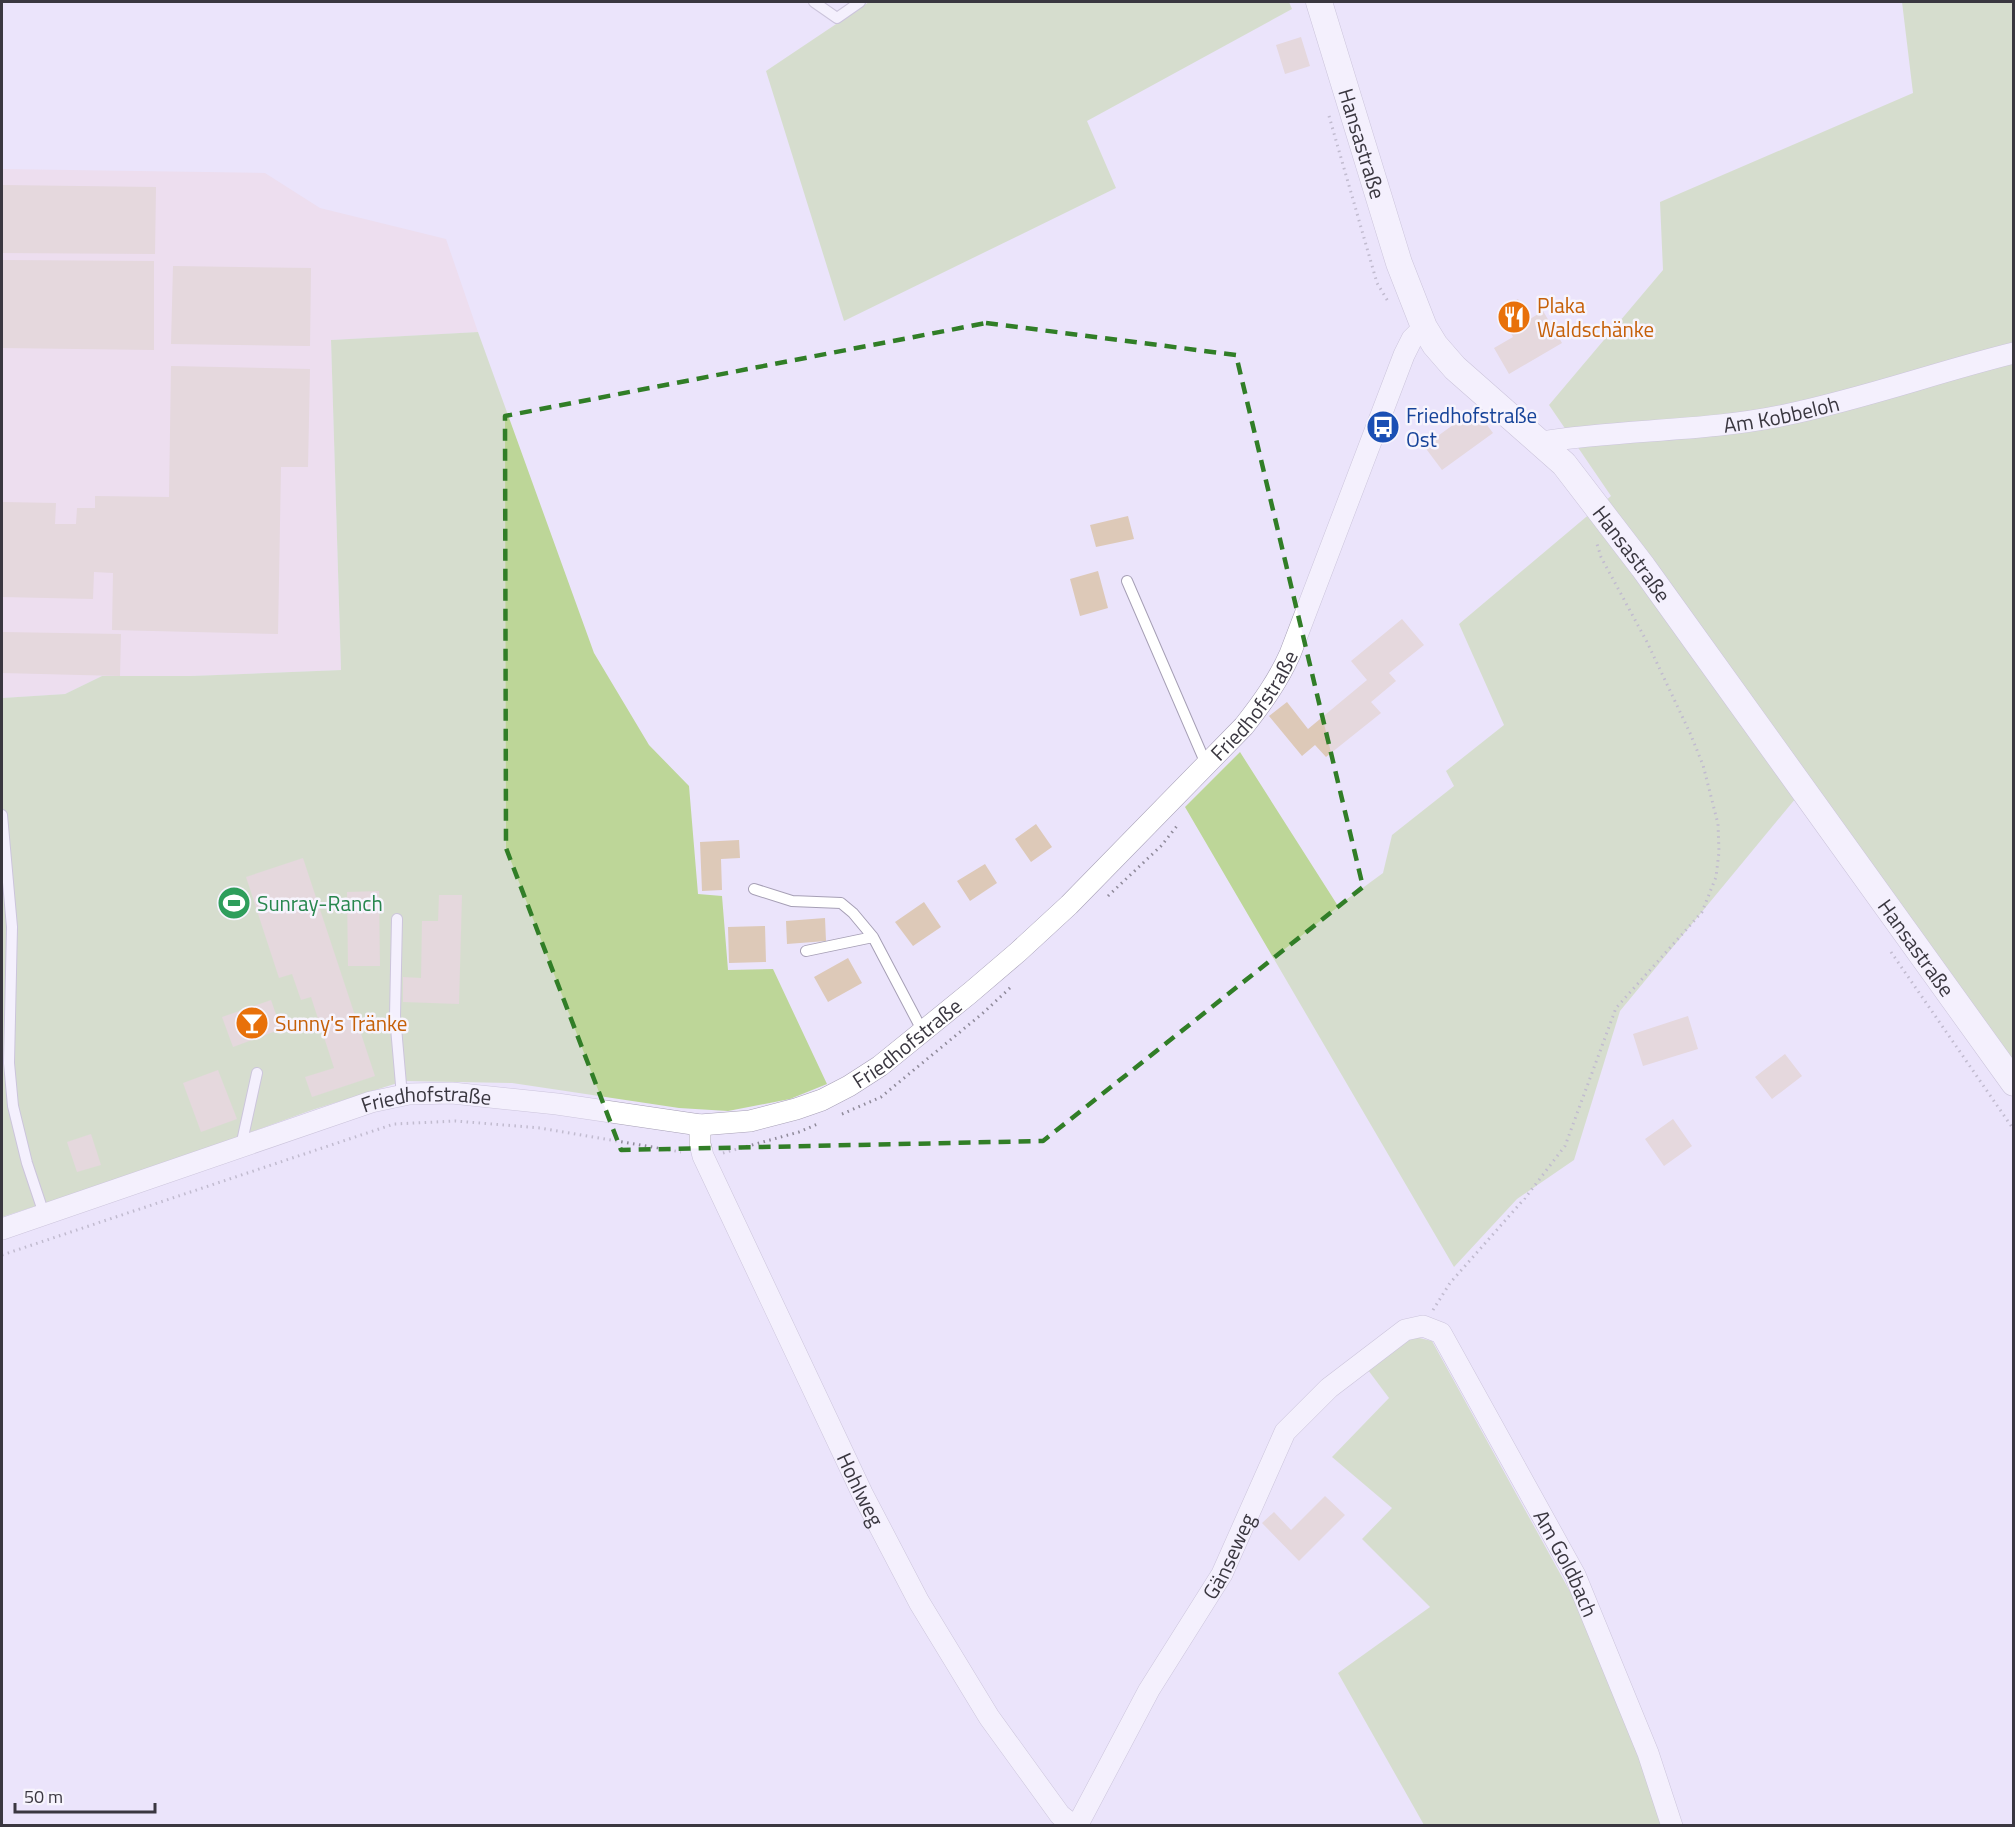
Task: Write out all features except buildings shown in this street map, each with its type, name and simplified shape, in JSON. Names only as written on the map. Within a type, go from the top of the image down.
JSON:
[{"type":"street","name":"Hansastraße","points":[[1320,2],[1399,263],[1424,327],[1455,368],[1564,464],[1643,567],[2013,1083]]},
{"type":"street","name":"Friedhofstraße","points":[[2,1229],[371,1102],[402,1096],[452,1093],[700,1125],[750,1121],[796,1109],[822,1100],[849,1086],[880,1066],[978,987],[1069,905],[1244,726],[1263,703],[1280,676],[1290,654],[1404,356],[1412,339],[1424,327]]},
{"type":"street","name":"Am Kobbeloh","points":[[1541,442],[1588,435],[1729,425],[1785,416],[1850,400],[2013,353]]},
{"type":"street","name":"Hohlweg","points":[[700,1125],[703,1156],[862,1493],[919,1602],[989,1717],[1060,1815],[1075,1826]]},
{"type":"street","name":"Gänseweg","points":[[1075,1826],[1149,1690],[1222,1574],[1285,1432],[1329,1388],[1405,1330],[1423,1326]]},
{"type":"street","name":"Am Goldbach","points":[[1423,1326],[1441,1333],[1575,1575],[1648,1753],[1672,1826]]},
{"type":"lane","points":[[814,2],[837,18],[860,2]]},
{"type":"lane","points":[[1127,581],[1206,764]]},
{"type":"lane","points":[[2,815],[12,927],[9,1063],[13,1106],[27,1163],[44,1214]]},
{"type":"lane","points":[[754,889],[792,902],[841,903],[853,913],[873,938],[923,1032]]},
{"type":"lane","points":[[397,919],[395,1016],[402,1096]]},
{"type":"lane","points":[[806,951],[873,938]]},
{"type":"lane","points":[[241,1146],[257,1073]]},
{"type":"path","points":[[1423,1326],[1450,1283],[1525,1198],[1565,1146],[1616,1008],[1702,912],[1716,877],[1719,852],[1718,824],[1703,765],[1647,642],[1600,556],[1596,541]]},
{"type":"path","points":[[2,1255],[394,1124],[456,1121],[540,1128],[703,1156]]},
{"type":"highlighted area","points":[[986,323],[1236,355],[1363,887],[1043,1141],[621,1150],[506,848],[505,416]]},
{"type":"shaded area","points":[[2,169],[265,173],[320,208],[446,239],[478,332],[331,340],[341,670],[191,676],[102,676],[65,694],[2,698]]},
{"type":"green space","points":[[869,2],[1289,2],[1292,9],[1087,121],[1116,188],[844,321],[766,71]]},
{"type":"green space","points":[[1902,2],[2013,2],[2013,1063],[1810,781],[1620,1011],[1574,1160],[1517,1199],[1454,1267],[1185,807],[1240,752],[1338,906],[1383,873],[1392,835],[1454,786],[1446,771],[1504,725],[1459,624],[1611,496],[1549,405],[1663,270],[1660,202],[1913,93]]},
{"type":"green space","points":[[478,332],[594,653],[649,745],[689,786],[698,894],[722,896],[728,970],[773,969],[827,1084],[790,1099],[728,1111],[679,1108],[512,1083],[404,1081],[312,1110],[129,1176],[2,1217],[2,698],[65,694],[102,676],[191,676],[341,670],[331,340]]},
{"type":"green space","points":[[1411,1336],[1432,1341],[1589,1626],[1644,1758],[1664,1825],[1424,1825],[1338,1673],[1430,1607],[1362,1539],[1392,1508],[1332,1457],[1389,1398],[1368,1370]]},
{"type":"place","name":"Plaka Waldschänke","points":[[1514,317]]},
{"type":"place","name":"Friedhofstraße Ost","points":[[1383,427]]},
{"type":"place","name":"Sunray-Ranch","points":[[234,903]]},
{"type":"place","name":"Sunny's Tränke","points":[[252,1023]]}]
